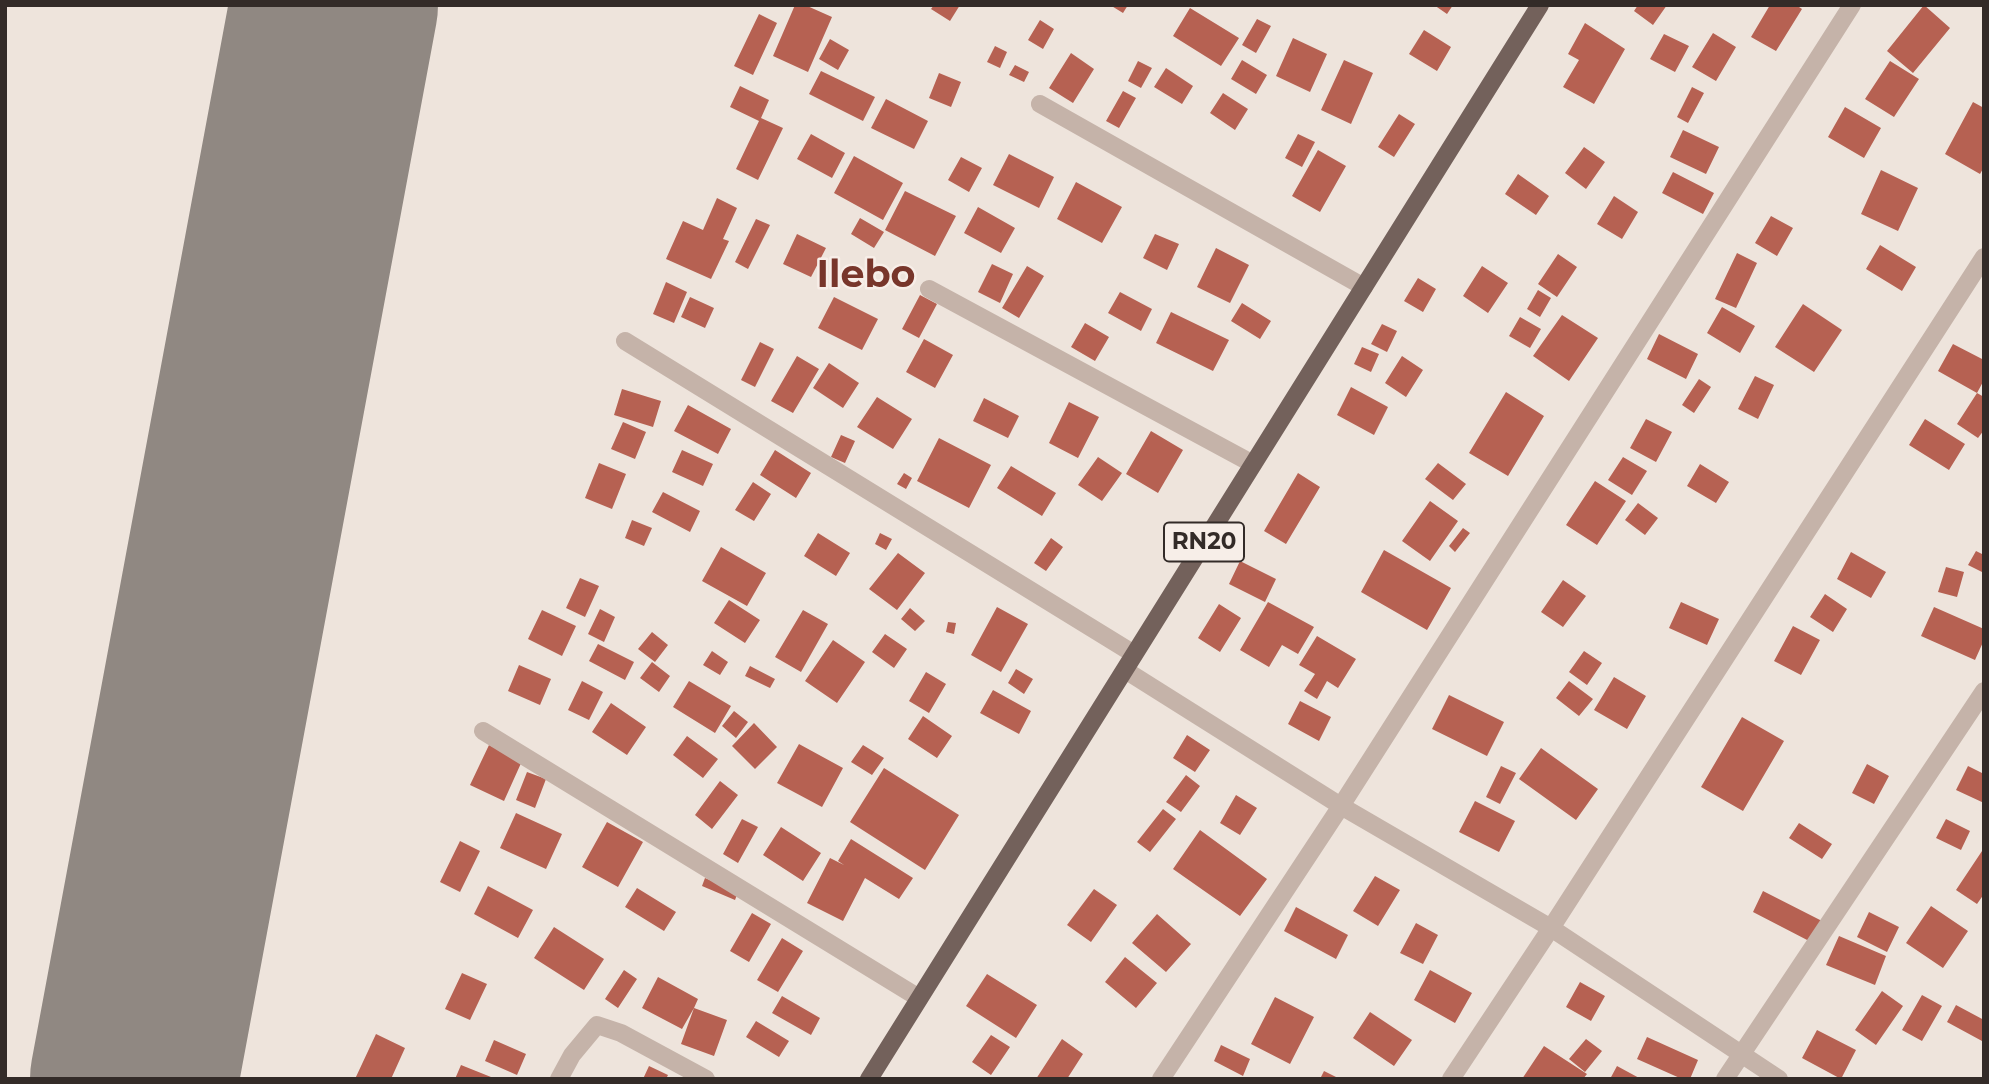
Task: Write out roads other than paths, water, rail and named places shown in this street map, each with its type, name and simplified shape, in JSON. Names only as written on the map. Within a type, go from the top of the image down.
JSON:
[{"type":"main road","name":"RN20","points":[[869,1079],[1540,5]]},
{"type":"street","points":[[1161,1079],[1341,806],[1852,5]]},
{"type":"street","points":[[1040,104],[1364,287]]},
{"type":"street","points":[[1451,1079],[1552,928],[1984,257]]},
{"type":"street","points":[[929,289],[1253,464]]},
{"type":"street","points":[[625,341],[1134,654]]},
{"type":"street","points":[[1125,670],[1341,806],[1552,928],[1779,1079]]},
{"type":"street","points":[[1725,1079],[1984,691]]},
{"type":"street","points":[[483,731],[919,998]]},
{"type":"street","points":[[559,1079],[572,1055],[597,1025],[621,1033],[706,1079]]},
{"type":"district","name":"Ilebo","points":[[866,276]]}]
